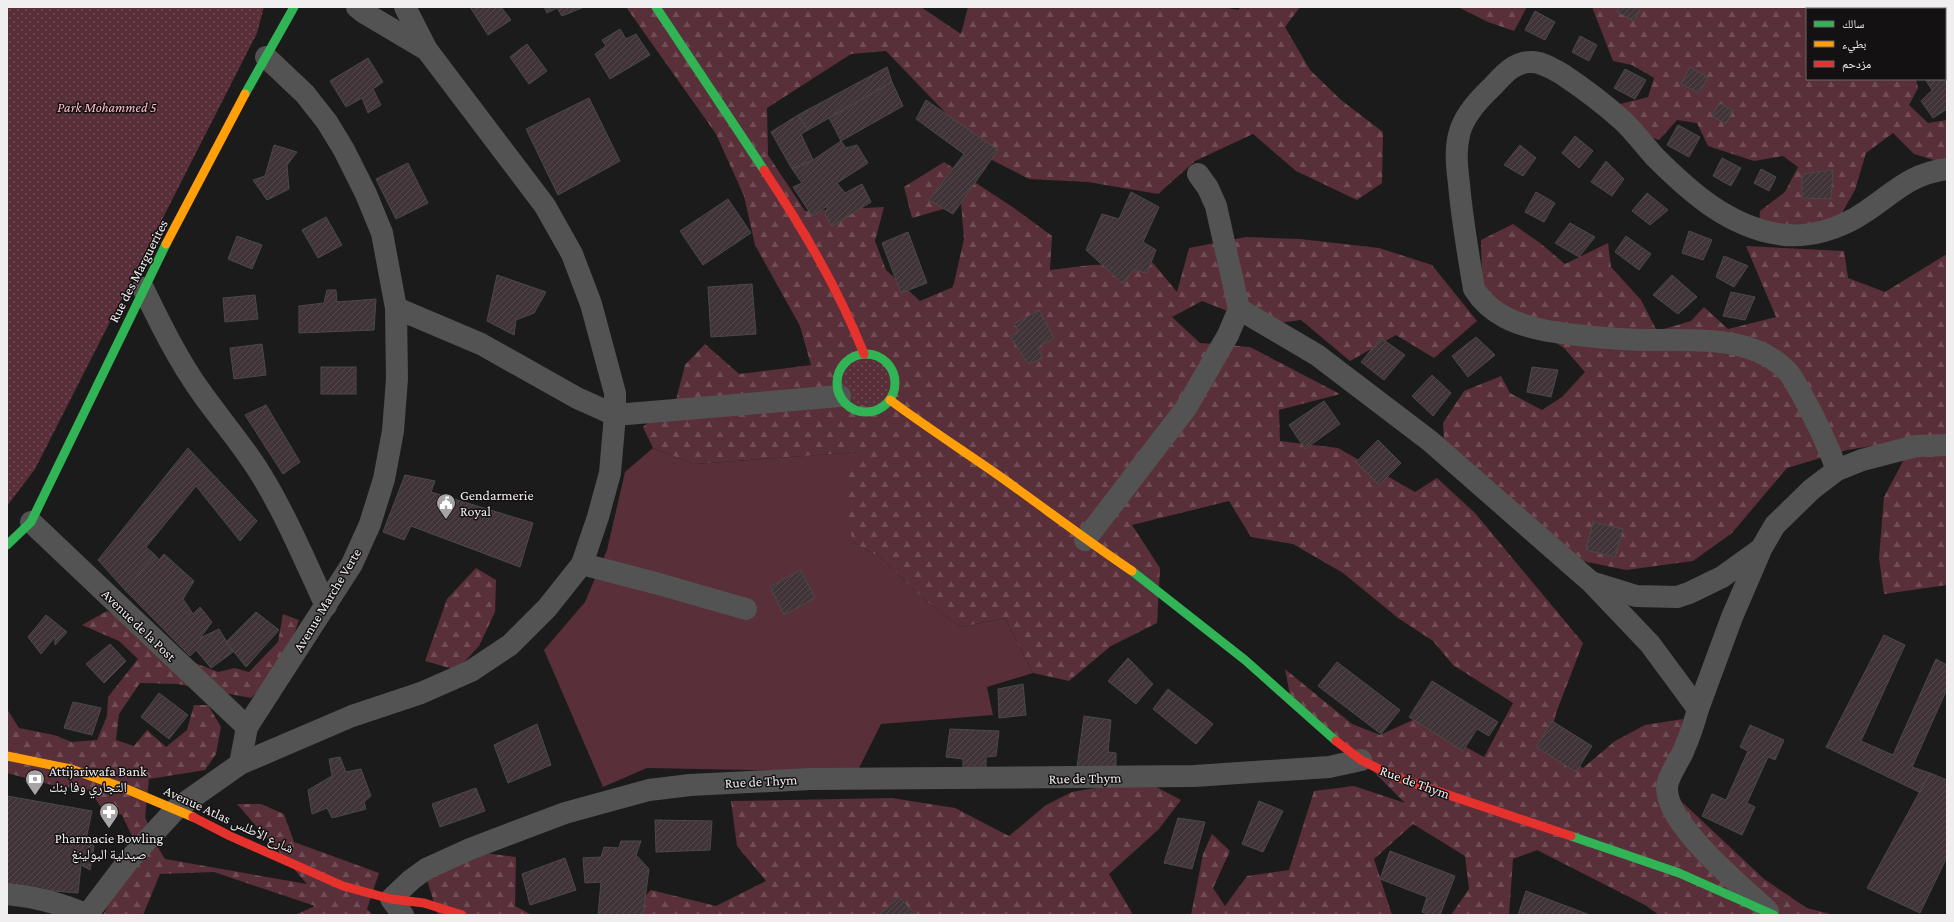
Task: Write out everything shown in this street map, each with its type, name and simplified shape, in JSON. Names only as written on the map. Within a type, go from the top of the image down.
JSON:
[{"type":"street","name":"Rue des Marguerites","points":[[7,545],[31,522],[74,436],[143,288],[294,7]]},
{"type":"street","points":[[357,7],[428,50]]},
{"type":"street","points":[[7,894],[46,899],[87,915],[128,860],[176,809],[240,764],[352,716],[421,693],[471,671],[510,645],[546,608],[582,564],[598,517],[610,473],[615,415],[615,393],[591,304],[572,254],[545,206],[428,50],[405,7]]},
{"type":"street","points":[[656,7],[800,224],[848,313],[864,354]]},
{"type":"street","name":"Avenue Marche Verte","points":[[240,764],[247,727],[352,564],[370,524],[384,479],[393,431],[397,379],[396,308],[382,233],[366,194],[344,150],[327,122],[305,94],[266,57]]},
{"type":"street","points":[[1837,470],[1812,413],[1789,373],[1773,360],[1758,352],[1743,346],[1692,340],[1582,336],[1534,328],[1507,319],[1493,311],[1481,300],[1474,289],[1459,185],[1457,148],[1459,134],[1465,118],[1506,72],[1519,64],[1537,62],[1552,69],[1596,97],[1623,121],[1654,156],[1689,189],[1713,208],[1734,221],[1754,230],[1781,235],[1798,236],[1832,229],[1864,213],[1891,191],[1912,179],[1930,171],[1947,169]]},
{"type":"street","points":[[1085,540],[1186,408],[1228,335],[1239,309],[1216,206],[1208,188],[1198,174]]},
{"type":"street","points":[[143,288],[162,327],[200,391],[255,466],[273,496],[289,524],[326,606]]},
{"type":"street","points":[[396,308],[481,344],[577,398],[615,415],[840,396]]},
{"type":"street","points":[[1239,309],[1317,355],[1430,441],[1591,582],[1650,644],[1698,709]]},
{"type":"street","points":[[864,354],[875,355],[884,360],[892,368],[895,385],[890,400],[881,408],[870,412],[858,410],[847,405],[840,396],[837,385],[838,374],[844,364],[853,357],[864,354]]},
{"type":"street","points":[[890,400],[929,429],[998,475],[1085,540],[1132,571],[1245,660],[1325,733],[1361,760]]},
{"type":"street","points":[[1773,915],[1701,848],[1681,823],[1673,810],[1668,797],[1667,784],[1693,728],[1698,709],[1726,631],[1747,578],[1775,525],[1812,489],[1837,470],[1868,458],[1916,446],[1947,445]]},
{"type":"street","name":"Avenue de la Post","points":[[31,522],[247,727]]},
{"type":"street","points":[[1591,582],[1636,596],[1677,597],[1689,593],[1722,577],[1761,549]]},
{"type":"street","points":[[582,564],[746,609]]},
{"type":"street","name":"Avenue Atlas شارع الأطلس","points":[[7,756],[71,769],[176,809],[230,836],[343,886],[403,908],[424,903],[462,915]]},
{"type":"street","name":"Rue de Thym","points":[[403,908],[411,880],[426,869],[470,848],[565,813],[649,790],[690,785],[811,779],[1194,776],[1329,767],[1361,760],[1395,777],[1679,873],[1773,915]]},
{"type":"green space","name":"Park Mohammed 5","points":[[7,7],[264,7],[257,33],[35,469],[7,506]]},
{"type":"green space","points":[[626,7],[921,7],[961,34],[968,7],[1223,7],[1238,10],[1241,7],[1300,7],[1285,27],[1310,70],[1341,100],[1383,132],[1382,183],[1357,200],[1296,171],[1253,134],[1195,161],[1158,194],[1088,182],[1029,179],[990,159],[886,51],[851,54],[767,108],[768,155],[805,211],[884,207],[875,241],[886,270],[920,301],[953,287],[964,239],[961,204],[912,218],[904,187],[944,162],[1014,208],[1052,236],[1050,270],[1091,265],[1153,263],[1177,292],[1189,248],[1246,237],[1300,239],[1379,248],[1432,265],[1477,321],[1434,358],[1396,335],[1350,361],[1301,320],[1263,325],[1202,301],[1172,317],[1200,343],[1250,347],[1340,394],[1279,410],[1280,441],[1338,448],[1415,492],[1437,478],[1475,513],[1583,643],[1556,713],[1548,747],[1583,768],[1615,741],[1645,725],[1683,719],[1667,788],[1764,879],[1807,908],[1834,915],[1659,915],[1645,905],[1537,850],[1513,859],[1509,915],[1451,915],[1469,889],[1465,856],[1413,824],[1374,859],[1392,915],[1191,915],[1203,854],[1212,834],[1230,851],[1213,888],[1225,906],[1247,876],[1289,870],[1314,791],[1354,786],[1405,803],[1346,744],[1290,695],[1285,669],[1352,724],[1380,735],[1415,719],[1484,757],[1513,703],[1453,665],[1433,641],[1398,618],[1343,573],[1293,544],[1251,537],[1229,501],[1132,525],[1160,568],[1157,623],[1111,646],[1069,681],[1033,673],[1005,618],[961,627],[926,601],[880,557],[852,542],[845,481],[859,452],[694,464],[653,448],[643,427],[676,400],[685,365],[705,344],[739,374],[811,365],[800,326],[755,245],[744,196],[716,134]]},
{"type":"green space","points":[[1458,7],[1527,7],[1514,31],[1488,22]]},
{"type":"green space","points":[[1592,7],[1898,7],[1899,8],[1806,8],[1806,80],[1916,80],[1918,88],[1909,105],[1928,123],[1947,120],[1947,164],[1914,154],[1893,133],[1866,153],[1855,190],[1836,223],[1759,226],[1760,211],[1785,192],[1798,167],[1783,156],[1754,161],[1708,146],[1697,123],[1677,120],[1659,140],[1635,131],[1620,104],[1648,97],[1654,78],[1632,65],[1613,61]]},
{"type":"green space","points":[[1513,224],[1540,243],[1565,264],[1608,243],[1611,267],[1641,300],[1657,331],[1691,321],[1704,307],[1728,329],[1776,317],[1746,246],[1844,251],[1848,278],[1885,292],[1947,254],[1947,585],[1884,594],[1879,558],[1884,497],[1915,439],[1847,450],[1787,468],[1732,533],[1693,561],[1626,570],[1578,560],[1444,441],[1443,423],[1464,391],[1501,376],[1510,393],[1542,410],[1562,397],[1585,372],[1564,348],[1534,329],[1491,306],[1482,279],[1481,240]]},
{"type":"green space","points":[[866,360],[879,364],[885,370],[889,383],[885,396],[879,402],[866,406],[853,402],[847,396],[843,383],[847,370],[853,364]]},
{"type":"green space","points":[[653,448],[694,464],[859,452],[852,542],[880,557],[926,601],[961,627],[1005,618],[1033,673],[987,687],[993,715],[881,724],[857,772],[647,768],[603,787],[544,650],[585,602],[607,550],[625,472]]},
{"type":"green space","points":[[476,568],[496,580],[495,612],[479,646],[457,670],[425,661],[447,599]]},
{"type":"green space","points":[[107,611],[180,652],[195,663],[218,672],[235,668],[249,672],[278,642],[283,614],[299,620],[291,642],[280,662],[267,681],[251,698],[178,684],[140,683],[119,714],[116,740],[134,746],[147,730],[166,747],[187,730],[194,705],[208,705],[221,727],[216,754],[205,770],[149,779],[145,817],[156,844],[165,859],[307,884],[237,804],[261,804],[284,814],[294,842],[379,873],[367,909],[373,915],[295,915],[315,906],[214,872],[160,874],[143,915],[103,915],[111,900],[142,857],[122,815],[100,806],[91,791],[52,785],[7,773],[7,709],[19,728],[54,735],[72,742],[97,740],[107,716],[108,697],[138,659],[119,641],[82,625]]},
{"type":"green space","points":[[1143,780],[1181,800],[1158,830],[1109,874],[1132,913],[1131,915],[626,915],[651,890],[716,906],[766,881],[737,846],[731,801],[892,798],[955,808],[1009,836],[1046,805],[1072,792]]},
{"type":"green space","points":[[477,852],[516,857],[515,906],[532,915],[438,915],[427,880]]},
{"type":"building","points":[[470,7],[501,7],[511,20],[488,35]]},
{"type":"building","points":[[544,7],[584,7],[562,16],[557,8],[547,13]]},
{"type":"building","points":[[1619,7],[1641,7],[1634,21],[1617,12]]},
{"type":"building","points":[[1535,11],[1555,22],[1545,40],[1525,30]]},
{"type":"building","points":[[620,29],[626,39],[636,34],[650,55],[610,79],[595,54],[606,46],[602,40]]},
{"type":"building","points":[[1580,36],[1597,45],[1589,61],[1572,52]]},
{"type":"building","points":[[527,44],[547,71],[529,84],[510,57]]},
{"type":"building","points":[[368,58],[383,82],[373,89],[381,105],[368,113],[362,98],[346,107],[330,81]]},
{"type":"building","points":[[887,67],[892,82],[808,130],[798,115]]},
{"type":"building","points":[[1690,67],[1708,77],[1699,93],[1681,84]]},
{"type":"building","points":[[1625,69],[1646,80],[1635,99],[1614,88]]},
{"type":"building","points":[[1946,70],[1947,109],[1933,118],[1921,101],[1932,90],[1926,80],[1946,80]]},
{"type":"building","points":[[892,82],[903,106],[841,141],[829,118]]},
{"type":"building","points":[[589,98],[620,161],[558,195],[526,129]]},
{"type":"building","points":[[926,100],[998,150],[953,214],[929,200],[964,154],[916,119]]},
{"type":"building","points":[[1719,103],[1733,110],[1726,124],[1712,116]]},
{"type":"building","points":[[798,115],[808,130],[801,134],[813,160],[792,169],[771,132]]},
{"type":"building","points":[[1678,125],[1700,137],[1689,157],[1667,145]]},
{"type":"building","points":[[1575,136],[1593,151],[1579,168],[1562,153]]},
{"type":"building","points":[[841,141],[846,148],[857,145],[868,163],[837,183],[845,193],[862,184],[871,202],[832,226],[825,215],[828,206],[812,216],[793,187],[802,183],[792,169],[813,160]]},
{"type":"building","points":[[274,145],[297,152],[287,165],[289,189],[267,200],[253,180],[265,176]]},
{"type":"building","points":[[1520,145],[1536,158],[1523,176],[1504,165]]},
{"type":"building","points":[[1722,158],[1741,168],[1731,186],[1713,176]]},
{"type":"building","points":[[1606,161],[1624,179],[1612,196],[1591,182]]},
{"type":"building","points":[[408,163],[428,203],[396,219],[376,179]]},
{"type":"building","points":[[1761,169],[1776,177],[1769,191],[1754,183]]},
{"type":"building","points":[[1833,170],[1831,199],[1802,198],[1802,174]]},
{"type":"building","points":[[1131,192],[1159,207],[1143,242],[1156,250],[1147,273],[1133,270],[1123,284],[1086,250],[1102,214],[1119,219]]},
{"type":"building","points":[[1536,192],[1555,203],[1544,222],[1525,212]]},
{"type":"building","points":[[1647,193],[1668,210],[1650,225],[1632,211]]},
{"type":"building","points":[[728,199],[751,233],[703,265],[680,231]]},
{"type":"building","points":[[326,217],[342,245],[318,258],[302,230]]},
{"type":"building","points":[[1570,223],[1595,237],[1579,257],[1555,243]]},
{"type":"building","points":[[1689,231],[1712,240],[1703,260],[1682,253]]},
{"type":"building","points":[[908,232],[927,283],[901,293],[882,243]]},
{"type":"building","points":[[237,236],[262,245],[252,269],[228,259]]},
{"type":"building","points":[[1626,236],[1651,254],[1639,270],[1615,252]]},
{"type":"building","points":[[1724,256],[1748,266],[1734,287],[1716,277]]},
{"type":"building","points":[[497,275],[546,292],[534,313],[516,320],[514,335],[487,321]]},
{"type":"building","points":[[1672,275],[1697,297],[1678,314],[1653,295]]},
{"type":"building","points":[[752,284],[756,334],[711,337],[708,287]]},
{"type":"building","points":[[327,290],[336,290],[337,302],[376,299],[374,330],[299,333],[299,306],[324,303]]},
{"type":"building","points":[[1731,292],[1755,297],[1745,320],[1723,316]]},
{"type":"building","points":[[255,295],[258,319],[225,322],[223,298]]},
{"type":"building","points":[[1039,310],[1054,338],[1038,347],[1043,358],[1028,364],[1010,336],[1019,331],[1014,324]]},
{"type":"building","points":[[1476,337],[1495,355],[1468,377],[1452,356]]},
{"type":"building","points":[[1381,338],[1405,355],[1384,380],[1361,362]]},
{"type":"building","points":[[262,344],[266,375],[234,379],[230,348]]},
{"type":"building","points":[[321,367],[356,367],[356,394],[321,394]]},
{"type":"building","points":[[1532,367],[1558,370],[1551,397],[1527,392]]},
{"type":"building","points":[[1432,375],[1451,393],[1433,416],[1412,396]]},
{"type":"building","points":[[1324,401],[1340,424],[1305,449],[1289,425]]},
{"type":"building","points":[[266,405],[300,462],[283,474],[245,415]]},
{"type":"building","points":[[1378,440],[1401,463],[1379,485],[1356,462]]},
{"type":"building","points":[[188,448],[257,521],[240,541],[196,486],[146,547],[155,555],[125,590],[98,560]]},
{"type":"building","points":[[405,475],[435,481],[431,492],[533,523],[520,567],[411,526],[404,540],[383,532]]},
{"type":"building","points":[[1593,522],[1623,529],[1615,557],[1586,550]]},
{"type":"building","points":[[164,554],[194,581],[183,599],[193,614],[200,607],[212,622],[200,638],[219,629],[233,652],[211,668],[196,650],[190,656],[125,590],[155,555],[159,560]]},
{"type":"building","points":[[801,570],[815,598],[784,615],[770,587]]},
{"type":"building","points":[[256,612],[279,630],[246,667],[226,642]]},
{"type":"building","points":[[46,615],[67,632],[55,645],[55,637],[41,654],[28,637]]},
{"type":"building","points":[[1884,635],[1905,645],[1861,741],[1893,755],[1936,659],[1947,665],[1947,689],[1912,767],[1930,773],[1919,792],[1826,747]]},
{"type":"building","points":[[110,644],[126,661],[104,683],[86,664]]},
{"type":"building","points":[[1128,658],[1153,684],[1136,704],[1108,681]]},
{"type":"building","points":[[1337,662],[1400,710],[1381,734],[1318,686]]},
{"type":"building","points":[[1432,681],[1498,722],[1489,736],[1477,729],[1463,751],[1409,717]]},
{"type":"building","points":[[1023,684],[1026,715],[999,718],[998,689]]},
{"type":"building","points":[[1168,689],[1213,724],[1196,744],[1153,709]]},
{"type":"building","points":[[159,693],[188,715],[169,739],[141,717]]},
{"type":"building","points":[[73,702],[101,708],[92,735],[64,728]]},
{"type":"building","points":[[1084,716],[1111,720],[1108,752],[1116,753],[1116,768],[1077,767]]},
{"type":"building","points":[[1552,721],[1592,746],[1576,772],[1536,747]]},
{"type":"building","points":[[537,724],[551,765],[508,783],[494,745]]},
{"type":"building","points":[[1750,725],[1784,740],[1775,760],[1768,757],[1747,803],[1755,807],[1742,835],[1702,816],[1712,794],[1726,800],[1748,751],[1740,747]]},
{"type":"building","points":[[950,729],[999,731],[996,756],[986,757],[986,769],[963,768],[963,759],[946,757]]},
{"type":"building","points":[[340,757],[346,772],[361,769],[371,796],[364,802],[366,809],[332,818],[327,808],[312,814],[308,790],[332,776],[329,759]]},
{"type":"building","points":[[1930,773],[1947,780],[1947,857],[1920,913],[1867,888]]},
{"type":"building","points":[[476,788],[485,811],[440,827],[432,804]]},
{"type":"building","points":[[7,796],[92,811],[86,840],[94,846],[90,870],[81,865],[78,893],[7,887]]},
{"type":"building","points":[[1259,801],[1283,811],[1263,852],[1242,844]]},
{"type":"building","points":[[1178,818],[1205,822],[1192,869],[1164,863]]},
{"type":"building","points":[[655,820],[712,821],[710,850],[656,852]]},
{"type":"building","points":[[621,841],[641,841],[636,855],[649,869],[643,915],[598,915],[601,882],[585,883],[583,858],[601,857],[604,847],[619,848]]},
{"type":"building","points":[[1390,851],[1455,876],[1440,915],[1431,915],[1422,912],[1427,897],[1380,879]]},
{"type":"building","points":[[565,858],[576,890],[530,905],[522,874]]},
{"type":"building","points":[[1526,891],[1590,915],[1518,915]]},
{"type":"building","points":[[899,897],[915,914],[879,915]]},
{"type":"traffic: fast","points":[[245,94],[294,7]]},
{"type":"traffic: fast","points":[[656,7],[764,170]]},
{"type":"traffic: fast","points":[[7,545],[31,522],[166,244]]},
{"type":"traffic: fast","points":[[866,354],[877,356],[890,367],[893,372],[895,383],[893,394],[882,407],[877,410],[866,412],[855,410],[842,399],[839,394],[837,383],[839,372],[850,359],[855,356],[866,354]]},
{"type":"traffic: fast","points":[[1132,571],[1245,660],[1336,741]]},
{"type":"traffic: fast","points":[[1571,836],[1679,873],[1774,915]]},
{"type":"traffic: slow","points":[[166,244],[245,94]]},
{"type":"traffic: slow","points":[[890,400],[1132,571]]},
{"type":"traffic: slow","points":[[7,756],[71,769],[124,788],[193,817]]},
{"type":"traffic: jam","points":[[764,170],[819,259],[843,306],[864,354]]},
{"type":"traffic: jam","points":[[1336,741],[1361,760],[1395,777],[1571,836]]},
{"type":"traffic: jam","points":[[193,817],[230,836],[343,886],[391,899],[424,903],[462,915]]},
{"type":"place","name":"Gendarmerie Royal","points":[[446,520]]},
{"type":"place","name":"Attijariwafa Bank التجاري وفا بنك","points":[[35,796]]},
{"type":"place","name":"Pharmacie Bowling صيدلية البولينغ","points":[[109,829]]}]
